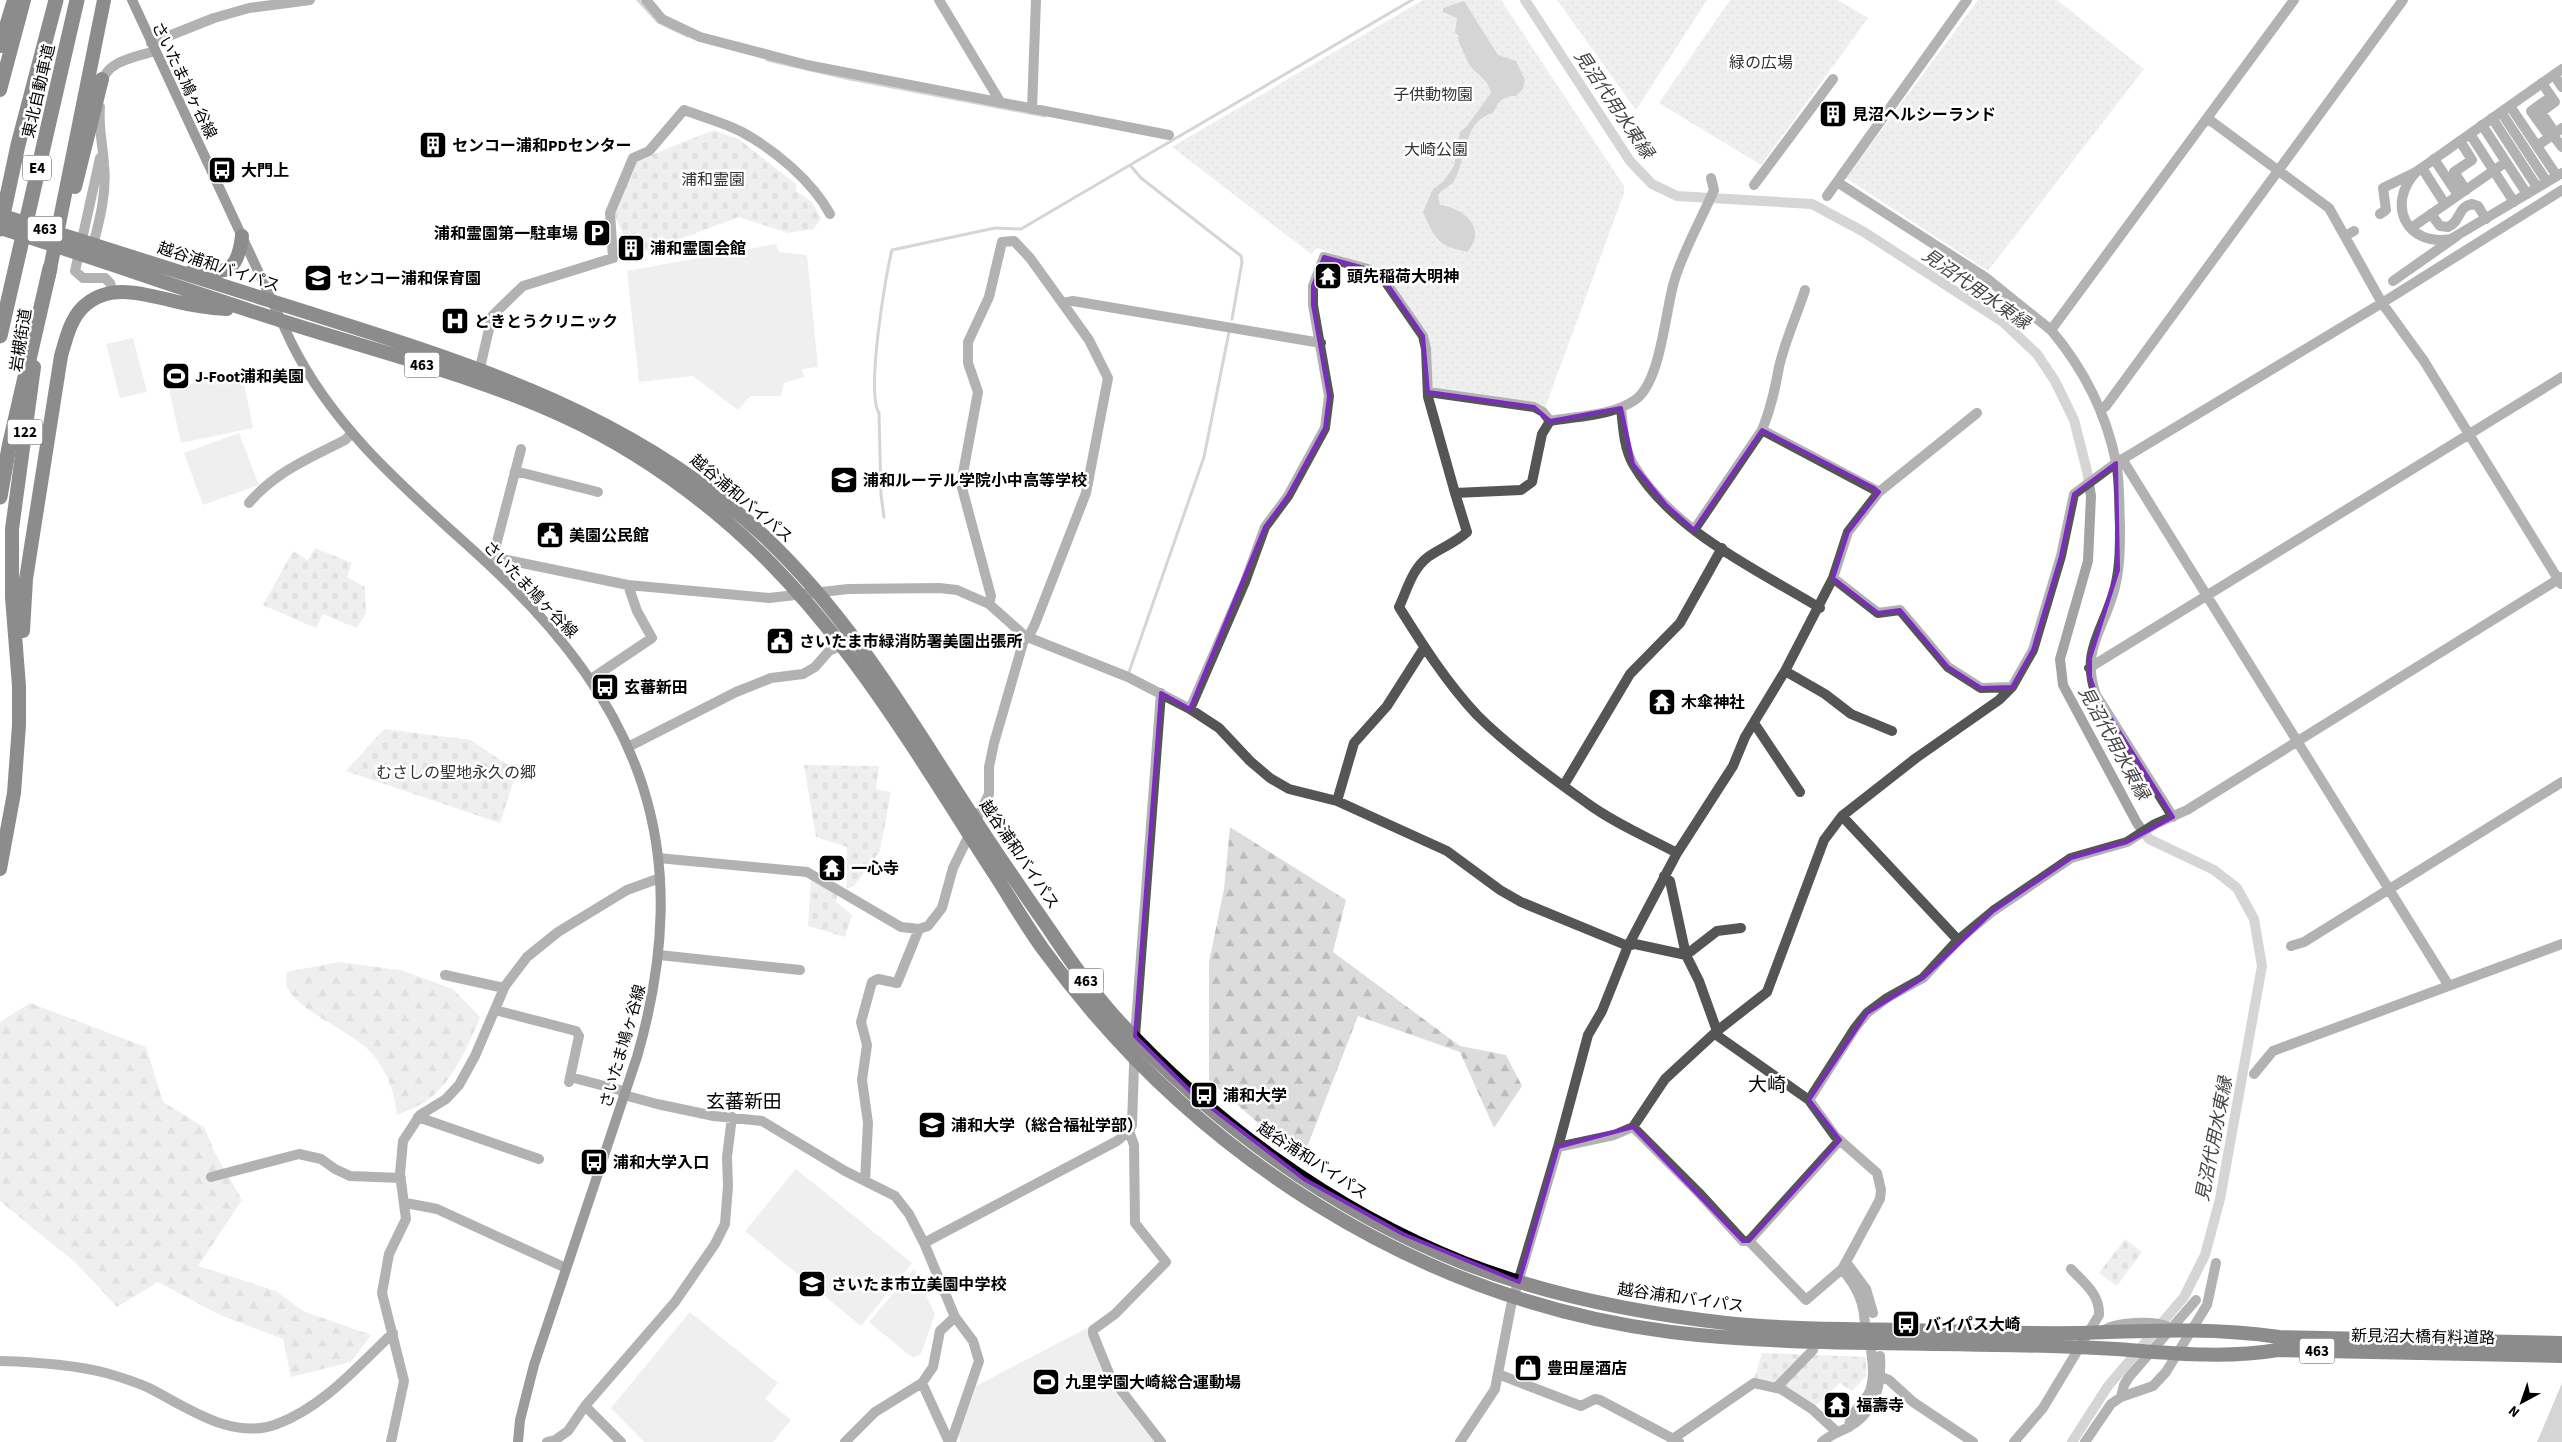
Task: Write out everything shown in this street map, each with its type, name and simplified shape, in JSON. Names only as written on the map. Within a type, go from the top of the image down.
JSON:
[{"type":"highway","points":[[0,46],[14,0]]},
{"type":"highway","points":[[0,90],[24,0]]},
{"type":"highway","name":"東北自動車道","points":[[0,228],[18,145],[56,0]]},
{"type":"highway","name":"東北自動車道","points":[[0,336],[77,0]]},
{"type":"highway","name":"岩槻街道","points":[[0,869],[14,793],[19,726],[19,686],[12,597],[12,529],[33,370],[50,268],[104,0]]},
{"type":"highway","points":[[59,222],[71,199],[102,79]]},
{"type":"highway","name":"越谷浦和バイパス","points":[[0,215],[480,368],[579,410],[669,461],[707,487],[764,536],[840,616],[884,678],[964,803],[1079,973],[1114,1016],[1200,1100],[1237,1131],[1304,1179],[1403,1234],[1459,1261],[1519,1282],[1603,1304],[1679,1317],[1867,1336]]},
{"type":"highway","name":"越谷浦和バイパス","points":[[0,228],[281,321],[497,389],[561,415],[608,439],[681,486],[722,518],[802,595],[842,645],[884,703],[1043,949],[1134,1058],[1214,1132],[1294,1191],[1398,1250],[1456,1277],[1515,1296],[1602,1320],[1667,1331],[1727,1337],[1867,1336],[2080,1340]]},
{"type":"highway","points":[[0,236],[109,263]]},
{"type":"highway","points":[[91,244],[160,258],[215,272],[224,271],[233,266],[240,252],[242,236]]},
{"type":"highway","points":[[0,497],[9,447],[50,268]]},
{"type":"highway","points":[[19,726],[24,665],[22,616],[26,579],[61,356],[70,326],[77,314],[93,300],[113,293],[144,293],[205,307],[248,310]]},
{"type":"highway","name":"新見沼大橋有料道路","points":[[2080,1340],[2118,1330],[2245,1332],[2279,1337],[2562,1343]]},
{"type":"highway","name":"新見沼大橋有料道路","points":[[2080,1340],[2244,1355],[2278,1350],[2562,1356]]},
{"type":"main road","name":"さいたま鳩ヶ谷線","points":[[132,0],[281,321],[314,383],[351,434],[391,476],[490,560],[552,628],[591,679],[628,747],[645,792],[660,878],[659,955],[652,1005],[528,1383],[520,1420],[518,1442]]},
{"type":"street","points":[[91,244],[105,188],[98,126],[102,79],[116,64],[214,18],[249,8],[310,0]]},
{"type":"street","points":[[646,0],[662,19],[700,37],[807,65],[1169,134]]},
{"type":"street","points":[[939,0],[1001,103]]},
{"type":"street","points":[[1032,109],[1036,0]]},
{"type":"street","points":[[1826,196],[1967,0]]},
{"type":"street","points":[[2051,330],[2294,0]]},
{"type":"street","points":[[2100,410],[2106,406],[2403,0]]},
{"type":"street","points":[[2380,214],[2386,210],[2383,188],[2419,170],[2558,72],[2562,87]]},
{"type":"street","points":[[1754,185],[1833,79]]},
{"type":"street","points":[[2539,85],[2545,100],[2531,111],[2555,133],[2562,147]]},
{"type":"street","points":[[2393,280],[2458,235],[2560,174],[2537,146],[2510,106]]},
{"type":"street","points":[[480,368],[492,316],[523,286],[613,258],[610,213],[633,158],[649,151],[684,110],[742,132],[768,150],[810,184],[820,196],[830,214]]},
{"type":"street","points":[[2496,115],[2547,182]]},
{"type":"street","points":[[2496,115],[2538,188]]},
{"type":"street","points":[[1809,1100],[1855,1028],[1867,1013],[1887,998],[1923,978],[1958,940],[1993,911],[2071,858],[2127,842],[2150,827],[2173,817],[2561,581],[2424,361],[2382,303],[2329,208],[2207,118]]},
{"type":"street","points":[[2482,125],[2527,194]]},
{"type":"street","points":[[2537,146],[2555,133]]},
{"type":"street","points":[[2470,134],[2514,202]]},
{"type":"street","points":[[2460,141],[2472,160],[2454,172],[2462,192]]},
{"type":"street","points":[[102,150],[75,271],[83,278],[105,278],[110,283],[113,293]]},
{"type":"street","points":[[2434,159],[2436,183],[2445,204]]},
{"type":"street","points":[[2411,228],[2506,162]]},
{"type":"street","points":[[2419,170],[2436,183],[2462,192]]},
{"type":"street","points":[[2419,170],[2403,190],[2401,200],[2401,210],[2411,228],[2420,236],[2430,240],[2441,240],[2458,235]]},
{"type":"street","points":[[1455,493],[1521,490],[1532,482],[1542,434],[1550,421],[1621,408],[1636,399],[1650,381],[1666,323],[1674,281],[1714,190],[1711,178]]},
{"type":"street","points":[[1837,182],[1985,277],[2051,330],[2077,366],[2100,410],[2119,461],[2207,596],[2449,986]]},
{"type":"street","points":[[1558,1147],[1614,1135],[1633,1128],[1665,1078],[1716,1033],[1767,992],[1824,840],[1842,816],[1916,758],[1999,700],[2012,687],[2033,650],[2061,556],[2074,494],[2119,461],[2382,303],[2562,190]]},
{"type":"street","points":[[2431,214],[2440,226],[2448,227],[2455,223],[2463,207],[2472,204],[2478,206],[2486,219]]},
{"type":"street","points":[[2345,236],[2354,231]]},
{"type":"street","points":[[658,858],[807,872],[901,926],[919,929],[928,926],[942,908],[952,868],[989,794],[990,767],[994,743],[1026,637],[1049,589],[1086,493],[1108,378],[1089,340],[1030,258],[1014,241],[1002,242],[989,297],[968,342],[968,363],[978,392],[961,484],[991,596],[989,604]]},
{"type":"street","points":[[1190,709],[1245,582],[1265,527],[1288,496],[1325,428],[1330,396],[1313,305],[1314,286],[1324,257],[1368,269],[1385,281],[1423,336],[1426,349],[1428,392],[1467,532],[1457,541],[1428,557],[1418,566],[1399,607],[1424,648],[1483,720],[1502,739],[1588,804],[1677,853]]},
{"type":"street","points":[[1694,530],[1762,430],[1777,385],[1779,366],[1805,290]]},
{"type":"street","points":[[1062,303],[1073,301],[1321,343]]},
{"type":"street","points":[[2089,668],[2562,376]]},
{"type":"street","points":[[1428,392],[1534,407],[1544,412],[1550,421]]},
{"type":"street","points":[[1621,408],[1624,436],[1632,464],[1666,504],[1694,530],[1820,608]]},
{"type":"street","points":[[1460,1442],[1495,1389],[1515,1296],[1588,1036],[1602,1011],[1628,946],[1677,853],[1733,766],[1754,723],[1820,608],[1833,578],[1848,532],[1879,492],[1977,413]]},
{"type":"street","points":[[1762,430],[1879,492]]},
{"type":"street","points":[[249,503],[269,482],[351,434]]},
{"type":"street","points":[[521,449],[490,560],[628,585],[769,598],[848,589],[939,588],[957,590],[989,604],[1026,637],[1128,677],[1190,709],[1219,728],[1270,778],[1289,789],[1337,801],[1447,851],[1500,890],[1521,902],[1628,946],[1635,944],[1686,955],[1717,931],[1741,928]]},
{"type":"street","points":[[2119,461],[2120,516],[2118,570],[2114,594],[2096,640],[2089,668],[2090,677],[2096,695],[2173,817]]},
{"type":"street","points":[[516,471],[598,492]]},
{"type":"street","points":[[1564,786],[1630,674],[1680,623],[1722,548]]},
{"type":"street","points":[[1833,578],[1878,613],[1900,610],[1948,667],[1981,688],[2012,687]]},
{"type":"street","points":[[591,679],[652,638],[637,611],[628,585]]},
{"type":"street","points":[[628,747],[736,692],[771,678],[803,674],[815,667],[829,651],[842,645]]},
{"type":"street","points":[[1337,801],[1354,743],[1387,706],[1424,648]]},
{"type":"street","points":[[1785,671],[1825,694],[1851,714],[1892,731]]},
{"type":"street","points":[[1161,693],[1135,1036],[1132,1116],[1129,1131],[1134,1145],[1135,1223],[1166,1262],[1115,1314],[1093,1330],[1092,1334],[1110,1376],[1161,1442]]},
{"type":"street","points":[[1754,723],[1800,792]]},
{"type":"street","points":[[2291,946],[2304,942],[2388,888],[2562,782]]},
{"type":"street","points":[[1842,816],[1958,940]]},
{"type":"street","points":[[1633,1128],[1699,1193],[1743,1241],[1749,1241],[1806,1300],[1844,1265],[1880,1198],[1881,1190],[1877,1172],[1840,1140],[1809,1100],[1716,1033],[1699,981],[1686,955],[1670,881],[1664,876]]},
{"type":"street","points":[[391,1442],[404,1381],[382,1293],[389,1254],[406,1219],[406,1202],[401,1178],[402,1141],[418,1117],[446,1099],[459,1085],[475,1056],[504,988],[527,957],[558,932],[627,890],[660,878]]},
{"type":"street","points":[[865,1180],[868,1123],[862,1080],[868,1045],[861,1022],[872,982],[878,979],[897,984],[919,929]]},
{"type":"street","points":[[2254,1074],[2273,1051],[2562,944]]},
{"type":"street","points":[[659,955],[800,970]]},
{"type":"street","points":[[445,975],[504,988]]},
{"type":"street","points":[[495,1010],[576,1032],[580,1036],[569,1080],[620,1090],[624,1095],[657,1104],[762,1121],[845,1171],[896,1196],[909,1214],[924,1243],[955,1317],[974,1340],[979,1360],[950,1442]]},
{"type":"street","points":[[418,1117],[539,1159]]},
{"type":"street","points":[[547,1442],[555,1440],[568,1431],[585,1406],[675,1302],[718,1237],[725,1224],[728,1186],[727,1156],[732,1117]]},
{"type":"street","points":[[924,1243],[1117,1141],[1129,1131]]},
{"type":"street","points":[[1749,1241],[1840,1140]]},
{"type":"street","points":[[211,1177],[299,1154],[321,1158],[335,1170],[350,1176],[401,1178]]},
{"type":"street","points":[[406,1202],[437,1210],[566,1268]]},
{"type":"street","points":[[2085,1442],[2107,1409],[2121,1397],[2153,1386],[2166,1372],[2208,1305],[2216,1263]]},
{"type":"street","points":[[1844,1265],[1866,1289],[1873,1313]]},
{"type":"street","points":[[1844,1265],[1862,1299],[1873,1372],[1870,1390],[1862,1404],[1849,1418],[1849,1426]]},
{"type":"street","points":[[2014,1442],[2043,1408],[2080,1340],[2099,1315],[2099,1304],[2094,1294],[2071,1268]]},
{"type":"street","points":[[2121,1397],[2124,1385],[2129,1377],[2196,1300]]},
{"type":"street","points":[[845,1442],[875,1412],[922,1383],[934,1367],[940,1331],[955,1317]]},
{"type":"street","points":[[2080,1340],[2097,1336],[2109,1326],[2116,1324],[2157,1324],[2166,1325],[2171,1330]]},
{"type":"street","points":[[0,1362],[64,1366],[105,1373],[146,1387],[215,1422],[231,1426],[257,1428],[275,1425],[301,1414],[320,1401],[393,1333]]},
{"type":"street","points":[[1776,1388],[1813,1350]]},
{"type":"street","points":[[1822,1442],[1849,1426],[1872,1405],[1882,1377],[1880,1356]]},
{"type":"street","points":[[1498,1374],[1581,1406],[1595,1399],[1600,1400],[1670,1439],[1754,1383],[1776,1388],[1812,1409],[1837,1432]]},
{"type":"street","points":[[1882,1377],[1889,1380],[1913,1402],[1973,1442]]},
{"type":"street","points":[[922,1383],[950,1442]]},
{"type":"street","points":[[585,1406],[621,1442]]},
{"type":"highlighted area","points":[[1324,257],[1368,269],[1385,281],[1423,336],[1428,392],[1534,407],[1550,421],[1621,408],[1633,464],[1666,505],[1694,530],[1762,430],[1874,488],[1879,492],[1848,532],[1833,578],[1878,613],[1900,610],[1948,667],[1981,688],[2012,687],[2033,650],[2061,556],[2074,494],[2116,463],[2118,570],[2090,658],[2090,677],[2096,695],[2173,817],[2127,842],[2071,858],[1993,911],[1923,978],[1867,1013],[1809,1100],[1840,1140],[1749,1241],[1743,1241],[1633,1127],[1558,1147],[1519,1282],[1403,1234],[1304,1179],[1192,1093],[1135,1036],[1161,693],[1190,709],[1265,527],[1288,496],[1325,428],[1329,396],[1313,305],[1313,286]]},
{"type":"green space","name":"大崎公園","points":[[1423,0],[1501,0],[1624,186],[1624,193],[1545,408],[1437,391],[1432,386],[1429,348],[1369,267],[1317,248],[1311,254],[1172,147]]},
{"type":"green space","points":[[1557,0],[1707,0],[1636,110]]},
{"type":"green space","name":"緑の広場","points":[[1730,0],[1838,0],[1868,18],[1761,165],[1659,103]]},
{"type":"green space","points":[[1978,0],[2057,0],[2144,69],[1988,271],[1846,178]]},
{"type":"green space","name":"浦和霊園","points":[[714,130],[740,140],[797,185],[796,191],[812,202],[821,218],[814,229],[788,233],[739,217],[645,252],[638,233],[625,237],[614,215],[636,161]]},
{"type":"green space","points":[[776,244],[779,252],[807,255],[818,367],[802,369],[804,377],[784,383],[781,396],[750,396],[738,410],[693,376],[639,382],[627,271]]},
{"type":"green space","points":[[133,338],[147,392],[120,398],[106,344]]},
{"type":"green space","points":[[242,373],[253,428],[181,443],[169,389]]},
{"type":"green space","points":[[239,433],[259,485],[203,505],[184,453]]},
{"type":"green space","points":[[315,548],[352,563],[347,577],[365,587],[366,613],[357,628],[323,614],[316,628],[263,605],[293,551],[308,560]]},
{"type":"green space","name":"むさしの聖地永久の郷","points":[[384,729],[471,740],[506,764],[519,764],[500,823],[346,771]]},
{"type":"green space","points":[[804,765],[879,766],[876,789],[891,792],[880,851],[854,886],[847,889],[847,847],[816,837]]},
{"type":"green space","points":[[1230,827],[1346,900],[1333,952],[1460,1046],[1506,1055],[1522,1086],[1494,1128],[1460,1052],[1358,1016],[1304,1155],[1272,1135],[1209,1080],[1209,962],[1224,889]]},
{"type":"green space","points":[[811,879],[838,893],[836,902],[852,915],[845,937],[808,926]]},
{"type":"green space","points":[[339,962],[400,970],[453,989],[480,1017],[465,1052],[451,1075],[434,1095],[425,1102],[397,1115],[395,1099],[390,1084],[374,1056],[366,1047],[302,1005],[287,987],[287,972]]},
{"type":"green space","points":[[30,1003],[146,1047],[163,1102],[204,1127],[215,1153],[242,1200],[198,1266],[276,1291],[303,1311],[371,1335],[351,1362],[291,1377],[283,1339],[220,1315],[158,1282],[117,1307],[77,1264],[0,1201],[0,1022]]},
{"type":"green space","points":[[796,1169],[912,1263],[861,1326],[745,1231]]},
{"type":"green space","points":[[2125,1239],[2142,1252],[2117,1286],[2099,1273]]},
{"type":"green space","points":[[914,1269],[935,1314],[921,1354],[913,1358],[869,1322]]},
{"type":"green space","points":[[690,1312],[778,1383],[765,1399],[791,1420],[773,1442],[644,1442],[611,1408]]},
{"type":"green space","name":"九里学園大崎総合運動場","points":[[1087,1328],[1104,1378],[1156,1442],[960,1442],[959,1434],[976,1386]]},
{"type":"green space","points":[[1762,1353],[1866,1357],[1866,1376],[1852,1391],[1840,1383],[1814,1407],[1754,1379]]},
{"type":"shaded area","points":[[1464,1],[1498,55],[1516,61],[1525,80],[1523,89],[1516,96],[1504,98],[1493,113],[1483,117],[1476,124],[1467,141],[1455,179],[1438,195],[1440,205],[1457,210],[1465,215],[1474,228],[1473,244],[1467,252],[1446,246],[1441,242],[1431,229],[1423,212],[1433,189],[1443,182],[1454,166],[1460,132],[1467,126],[1491,93],[1486,82],[1469,64],[1458,41],[1459,36],[1455,33],[1457,18],[1443,12],[1443,8]]},
{"type":"shaded area","points":[[2562,1383],[2562,1442],[2537,1442]]},
{"type":"waterway","points":[[638,0],[658,22],[687,36]]},
{"type":"waterway","points":[[1232,319],[1242,262],[1241,256],[1141,178],[1130,165],[1412,0]]},
{"type":"waterway","name":"見沼代用水東縁","points":[[1525,0],[1630,161],[1652,184],[1677,196],[1812,204],[1864,232],[2003,322],[2037,354],[2055,381],[2074,420],[2087,471],[2091,496],[2088,561],[2060,659],[2063,685],[2137,823],[2149,839],[2214,870],[2237,888],[2254,919],[2262,966],[2220,1199],[2205,1255],[2184,1297],[2108,1386],[2072,1442]]},
{"type":"waterway","points":[[767,60],[850,79],[1045,116]]},
{"type":"waterway","points":[[884,517],[881,495],[879,413],[875,383],[881,308],[892,250],[995,228],[1021,229],[1130,165]]},
{"type":"waterway","points":[[1129,672],[1204,457],[1229,332]]},
{"type":"place","name":"見沼ヘルシーランド","points":[[1833,114]]},
{"type":"place","name":"センコー浦和PDセンター","points":[[433,145]]},
{"type":"place","name":"大門上","points":[[222,170]]},
{"type":"place","name":"浦和霊園第一駐車場","points":[[597,233]]},
{"type":"place","name":"浦和霊園会館","points":[[631,248]]},
{"type":"place","name":"頭先稲荷大明神","points":[[1328,276]]},
{"type":"place","name":"センコー浦和保育園","points":[[318,278]]},
{"type":"place","name":"ときとうクリニック","points":[[455,321]]},
{"type":"place","name":"J-Foot浦和美園","points":[[176,376]]},
{"type":"place","name":"浦和ルーテル学院小中高等学校","points":[[844,480]]},
{"type":"place","name":"美園公民館","points":[[550,535]]},
{"type":"place","name":"さいたま市緑消防署美園出張所","points":[[780,641]]},
{"type":"place","name":"玄蕃新田","points":[[605,687]]},
{"type":"place","name":"木傘神社","points":[[1662,702]]},
{"type":"place","name":"一心寺","points":[[832,868]]},
{"type":"place","name":"浦和大学","points":[[1204,1095]]},
{"type":"place","name":"浦和大学（総合福祉学部）","points":[[932,1125]]},
{"type":"place","name":"浦和大学入口","points":[[594,1162]]},
{"type":"place","name":"さいたま市立美園中学校","points":[[812,1284]]},
{"type":"place","name":"バイパス大崎","points":[[1906,1324]]},
{"type":"place","name":"豊田屋酒店","points":[[1528,1368]]},
{"type":"place","name":"九里学園大崎総合運動場","points":[[1046,1382]]},
{"type":"place","name":"福壽寺","points":[[1837,1405]]},
{"type":"district","name":"大崎","points":[[1767,1084]]},
{"type":"district","name":"玄蕃新田","points":[[744,1101]]},
{"type":"park label","name":"子供動物園","points":[[1433,94]]}]
